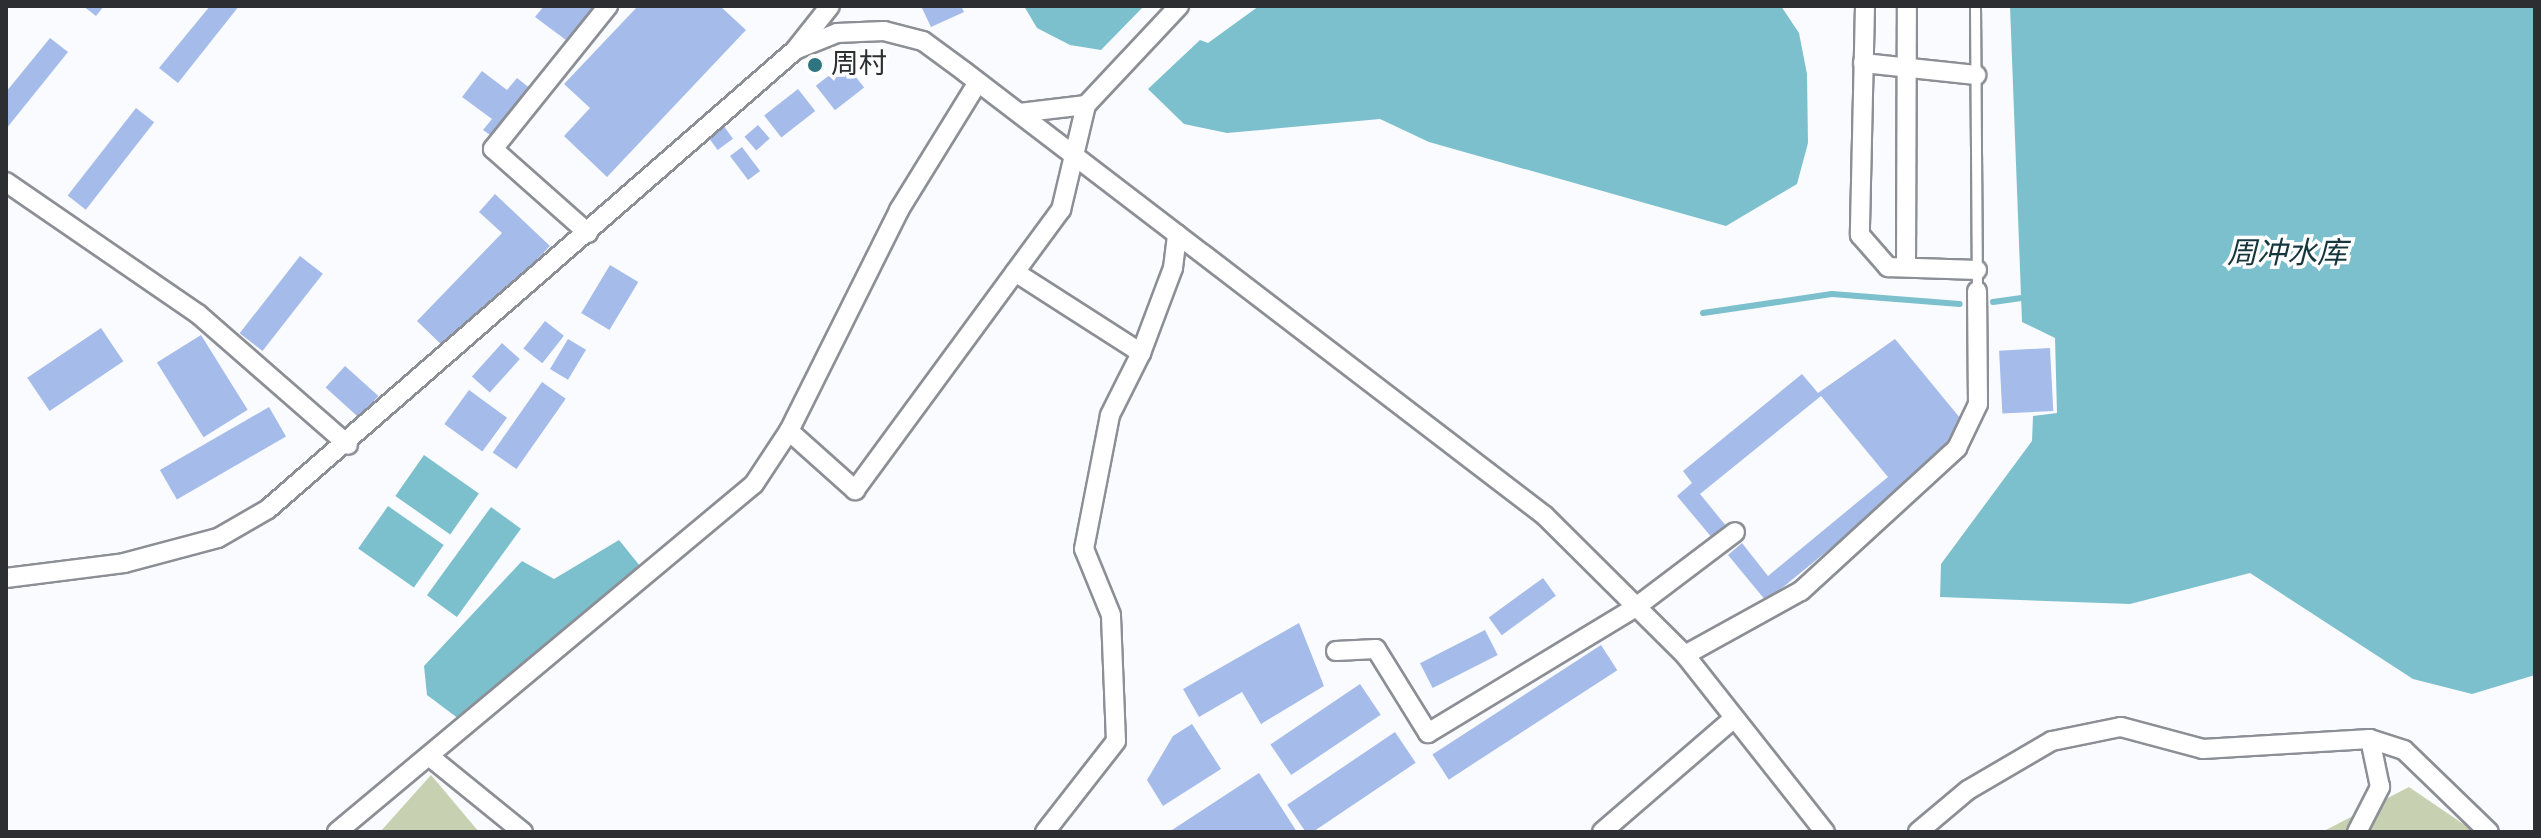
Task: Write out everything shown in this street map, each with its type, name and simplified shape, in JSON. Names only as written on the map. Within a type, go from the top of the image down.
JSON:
[{"type":"street","points":[[588,233],[493,149],[608,6]]},
{"type":"street","points":[[6,578],[124,563],[218,538],[268,509],[348,445],[795,50],[830,6]]},
{"type":"street","points":[[789,431],[855,490],[1061,210],[1086,105],[1179,6]]},
{"type":"street","points":[[1865,6],[1860,235],[1888,267],[1977,270]]},
{"type":"street","points":[[1906,267],[1907,6]]},
{"type":"street","points":[[795,50],[837,33],[884,31],[923,41],[1019,113],[1545,516],[1685,655],[1825,832]]},
{"type":"street","points":[[1863,63],[1976,75]]},
{"type":"street","points":[[337,832],[754,484],[789,431],[899,210],[978,82]]},
{"type":"street","points":[[1019,113],[1086,105]]},
{"type":"street","points":[[6,182],[198,314],[348,445]]},
{"type":"street","points":[[1045,832],[1116,741],[1111,615],[1084,549],[1110,415],[1141,353],[1177,234]]},
{"type":"street","points":[[1015,272],[1141,353]]},
{"type":"street","points":[[1685,655],[1801,591],[1957,448],[1978,404],[1977,291]]},
{"type":"street","points":[[1336,651],[1376,649],[1428,733],[1636,607],[1735,532]]},
{"type":"street","points":[[1602,832],[1733,719]]},
{"type":"street","points":[[1918,832],[1968,790],[2052,741],[2086,731],[2121,727],[2203,749],[2370,739],[2404,750],[2489,832]]},
{"type":"street","points":[[2357,832],[2380,787],[2370,739]]},
{"type":"street","points":[[429,756],[523,832]]},
{"type":"lane","points":[[1975,6],[1977,291]]},
{"type":"green space","points":[[431,775],[479,832],[380,832]]},
{"type":"green space","points":[[2409,787],[2475,832],[2322,832]]},
{"type":"water","points":[[1024,6],[1144,6],[1101,50],[1070,45],[1037,28]]},
{"type":"water","points":[[1259,6],[1781,6],[1799,33],[1807,74],[1808,143],[1797,184],[1726,226],[1429,142],[1380,119],[1227,133],[1184,124],[1148,89],[1200,40],[1208,43]]},
{"type":"water","name":"周冲水库","points":[[2010,6],[2535,6],[2535,675],[2472,694],[2413,679],[2250,573],[2130,604],[1940,597],[1941,564],[2032,441],[2033,416],[2057,413],[2055,338],[2022,322]]},
{"type":"water","points":[[424,455],[479,493],[450,534],[395,496]]},
{"type":"water","points":[[388,506],[444,545],[414,588],[358,549]]},
{"type":"water","points":[[491,507],[521,529],[457,617],[427,595]]},
{"type":"water","points":[[619,540],[640,566],[459,719],[427,695],[424,666],[522,561],[554,579]]},
{"type":"building","points":[[83,6],[104,6],[96,16]]},
{"type":"building","points":[[210,6],[239,6],[178,83],[159,68]]},
{"type":"building","points":[[544,6],[599,6],[570,43],[535,17]]},
{"type":"building","points":[[638,6],[720,6],[746,30],[607,177],[564,136],[590,108],[564,84]]},
{"type":"building","points":[[921,6],[961,6],[964,12],[931,27]]},
{"type":"building","points":[[50,38],[68,52],[6,129],[6,92]]},
{"type":"building","points":[[845,63],[864,87],[835,110],[816,86]]},
{"type":"building","points":[[482,71],[507,90],[517,78],[536,93],[499,141],[483,130],[492,119],[462,97]]},
{"type":"building","points":[[798,89],[815,111],[781,138],[764,115]]},
{"type":"building","points":[[136,108],[154,122],[86,210],[68,195]]},
{"type":"building","points":[[723,125],[733,139],[718,150],[708,136]]},
{"type":"building","points":[[758,125],[770,139],[756,150],[744,137]]},
{"type":"building","points":[[742,147],[760,171],[748,180],[730,156]]},
{"type":"building","points":[[495,194],[550,246],[448,351],[417,321],[502,233],[479,212]]},
{"type":"building","points":[[300,256],[323,274],[263,351],[240,333]]},
{"type":"building","points":[[610,265],[638,282],[609,330],[581,313]]},
{"type":"building","points":[[545,321],[564,336],[542,363],[523,349]]},
{"type":"building","points":[[101,328],[123,361],[50,411],[27,378]]},
{"type":"building","points":[[201,335],[248,410],[204,437],[157,363]]},
{"type":"building","points":[[568,339],[586,350],[568,380],[550,369]]},
{"type":"building","points":[[1895,339],[1965,424],[1952,449],[1766,601],[1728,555],[1742,543],[1768,576],[1888,477],[1821,396],[1700,494],[1727,527],[1713,539],[1677,496],[1692,483],[1683,471],[1802,374],[1818,393]]},
{"type":"building","points":[[502,343],[520,359],[490,393],[472,376]]},
{"type":"building","points":[[2050,348],[2053,411],[2002,414],[1999,351]]},
{"type":"building","points":[[345,366],[378,396],[359,418],[326,388]]},
{"type":"building","points":[[542,382],[566,399],[516,469],[493,452]]},
{"type":"building","points":[[469,390],[507,418],[482,452],[444,424]]},
{"type":"building","points":[[269,407],[286,436],[177,499],[160,470]]},
{"type":"building","points":[[1543,578],[1556,596],[1502,635],[1489,617]]},
{"type":"building","points":[[1299,623],[1324,686],[1261,724],[1242,692],[1199,717],[1183,689]]},
{"type":"building","points":[[1485,630],[1498,655],[1433,688],[1420,663]]},
{"type":"building","points":[[1601,645],[1617,670],[1449,780],[1432,754]]},
{"type":"building","points":[[1360,684],[1381,715],[1291,775],[1270,744]]},
{"type":"building","points":[[1192,724],[1221,769],[1163,806],[1147,780],[1173,736]]},
{"type":"building","points":[[1395,732],[1416,763],[1313,832],[1306,832],[1287,805]]},
{"type":"building","points":[[1259,773],[1297,832],[1169,832]]},
{"type":"waterway","points":[[1703,313],[1832,294],[1960,304]]},
{"type":"waterway","points":[[1993,302],[2027,297]]},
{"type":"place","name":"周村","points":[[815,65]]}]
